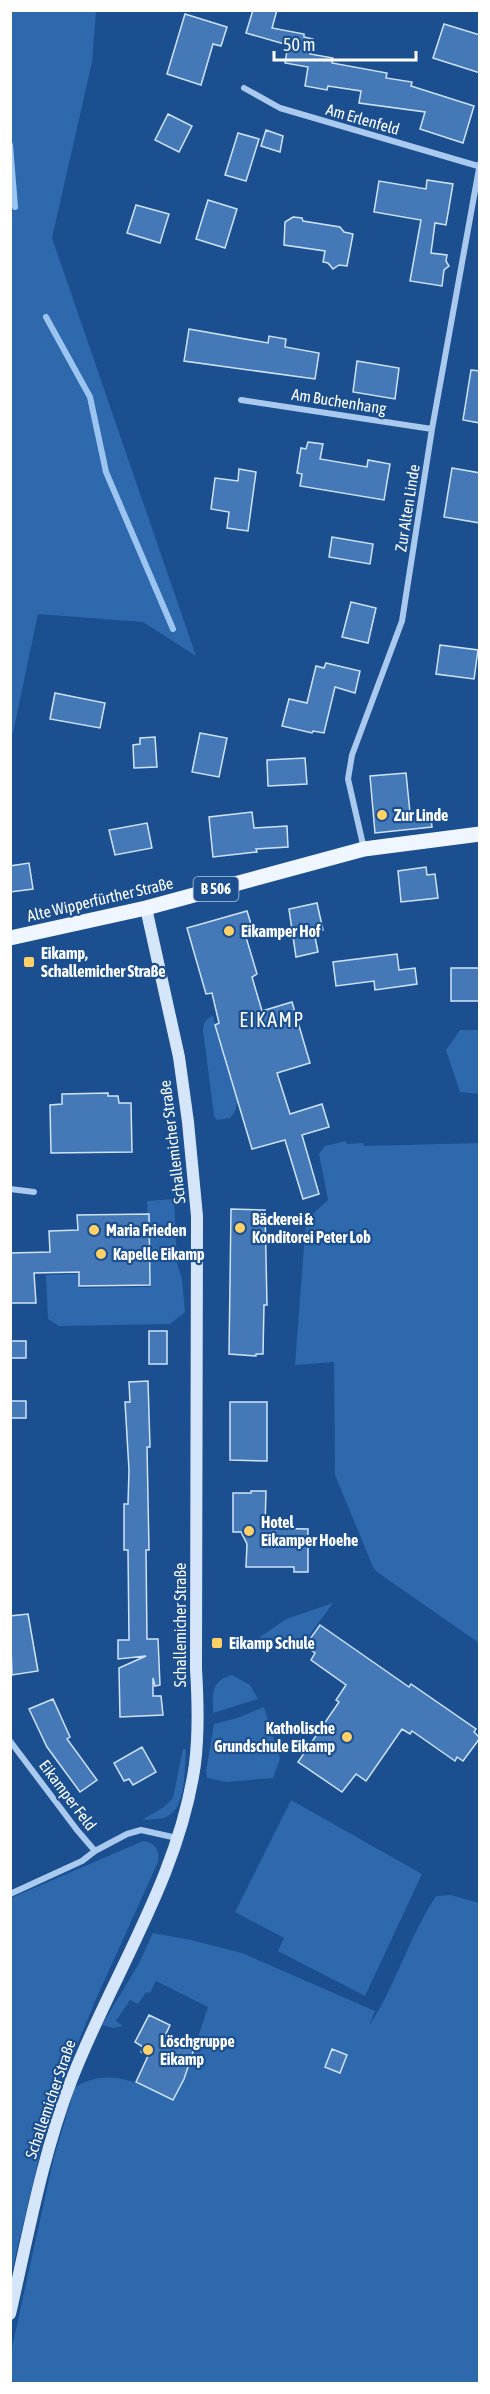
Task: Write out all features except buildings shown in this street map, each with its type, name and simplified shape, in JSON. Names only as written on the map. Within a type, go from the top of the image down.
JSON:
[{"type":"main road","name":"Alte Wipperfürther Straße","points":[[10,938],[146,908],[364,849],[480,834]]},
{"type":"street","name":"Am Erlenfeld","points":[[244,88],[280,108],[479,164]]},
{"type":"street","name":"Zur Alten Linde","points":[[364,849],[348,780],[352,755],[402,621],[432,429],[476,205],[479,164]]},
{"type":"street","name":"Am Buchenhang","points":[[241,400],[432,429]]},
{"type":"street","name":"Schallemicher Straße","points":[[10,2314],[44,2167],[64,2100],[99,2013],[147,1917],[178,1838],[195,1763],[199,1717],[196,1669],[197,1216],[190,1133],[179,1057],[146,908]]},
{"type":"street","points":[[10,1189],[34,1192]]},
{"type":"street","name":"Eikamper Feld","points":[[10,1741],[76,1830],[95,1851],[127,1834],[141,1830],[178,1838]]},
{"type":"street","points":[[10,1894],[82,1861],[95,1851]]},
{"type":"shaded area","points":[[10,11],[96,11],[92,62],[52,238],[196,656],[143,622],[38,614],[13,733],[10,732]]},
{"type":"shaded area","points":[[213,1016],[238,1102],[230,1118],[217,1120],[214,1116],[203,1030],[205,1021]]},
{"type":"shaded area","points":[[460,1030],[479,1030],[479,1094],[460,1092],[446,1050]]},
{"type":"shaded area","points":[[346,1141],[347,1144],[363,1143],[364,1146],[479,1143],[479,1643],[373,1567],[335,1475],[334,1362],[295,1365],[306,1220],[328,1200],[319,1154],[325,1146]]},
{"type":"shaded area","points":[[174,1199],[177,1263],[182,1279],[185,1312],[170,1324],[59,1326],[48,1319],[46,1275],[79,1274],[79,1288],[150,1287],[147,1201]]},
{"type":"shaded area","points":[[333,1603],[297,1652],[283,1645],[249,1647],[286,1619]]},
{"type":"shaded area","points":[[232,1675],[250,1685],[258,1699],[213,1713],[213,1694],[216,1685]]},
{"type":"shaded area","points":[[264,1707],[280,1759],[273,1778],[226,1782],[207,1778],[206,1771],[214,1724]]},
{"type":"shaded area","points":[[183,1749],[186,1749],[184,1777],[178,1805],[166,1817],[142,1820],[164,1807],[173,1798]]},
{"type":"shaded area","points":[[291,1800],[422,1874],[365,1996],[278,1951],[284,1938],[235,1912]]},
{"type":"shaded area","points":[[143,1841],[151,1843],[156,1848],[158,1862],[96,1999],[50,2111],[11,2275],[11,1898]]},
{"type":"shaded area","points":[[451,1895],[479,1903],[479,2383],[11,2384],[11,2352],[54,2157],[75,2087],[88,2081],[113,2078],[137,2083],[173,2100],[184,2079],[208,2007],[156,1981],[150,1993],[146,1992],[138,2004],[130,2000],[116,2021],[123,2026],[113,2028],[102,2025],[138,1965],[153,1933],[242,1953],[375,2011],[369,2026],[436,1896]]},
{"type":"waterway","points":[[10,145],[15,207]]},
{"type":"waterway","points":[[46,317],[90,397],[106,472],[173,629]]},
{"type":"place","name":"Zur Linde","points":[[382,815]]},
{"type":"place","name":"Eikamper Hof","points":[[229,931]]},
{"type":"place","name":"Eikamp, Schallemicher Straße","points":[[29,962]]},
{"type":"place","name":"Bäckerei & Konditorei Peter Lob","points":[[240,1228]]},
{"type":"place","name":"Maria Frieden","points":[[94,1230]]},
{"type":"place","name":"Kapelle Eikamp","points":[[101,1254]]},
{"type":"place","name":"Hotel Eikamper Hoehe","points":[[249,1531]]},
{"type":"place","name":"Eikamp Schule","points":[[217,1643]]},
{"type":"place","name":"Katholische Grundschule Eikamp","points":[[347,1737]]},
{"type":"place","name":"Löschgruppe Eikamp","points":[[148,2050]]},
{"type":"district","name":"EIKAMP","points":[[272,1020]]}]
